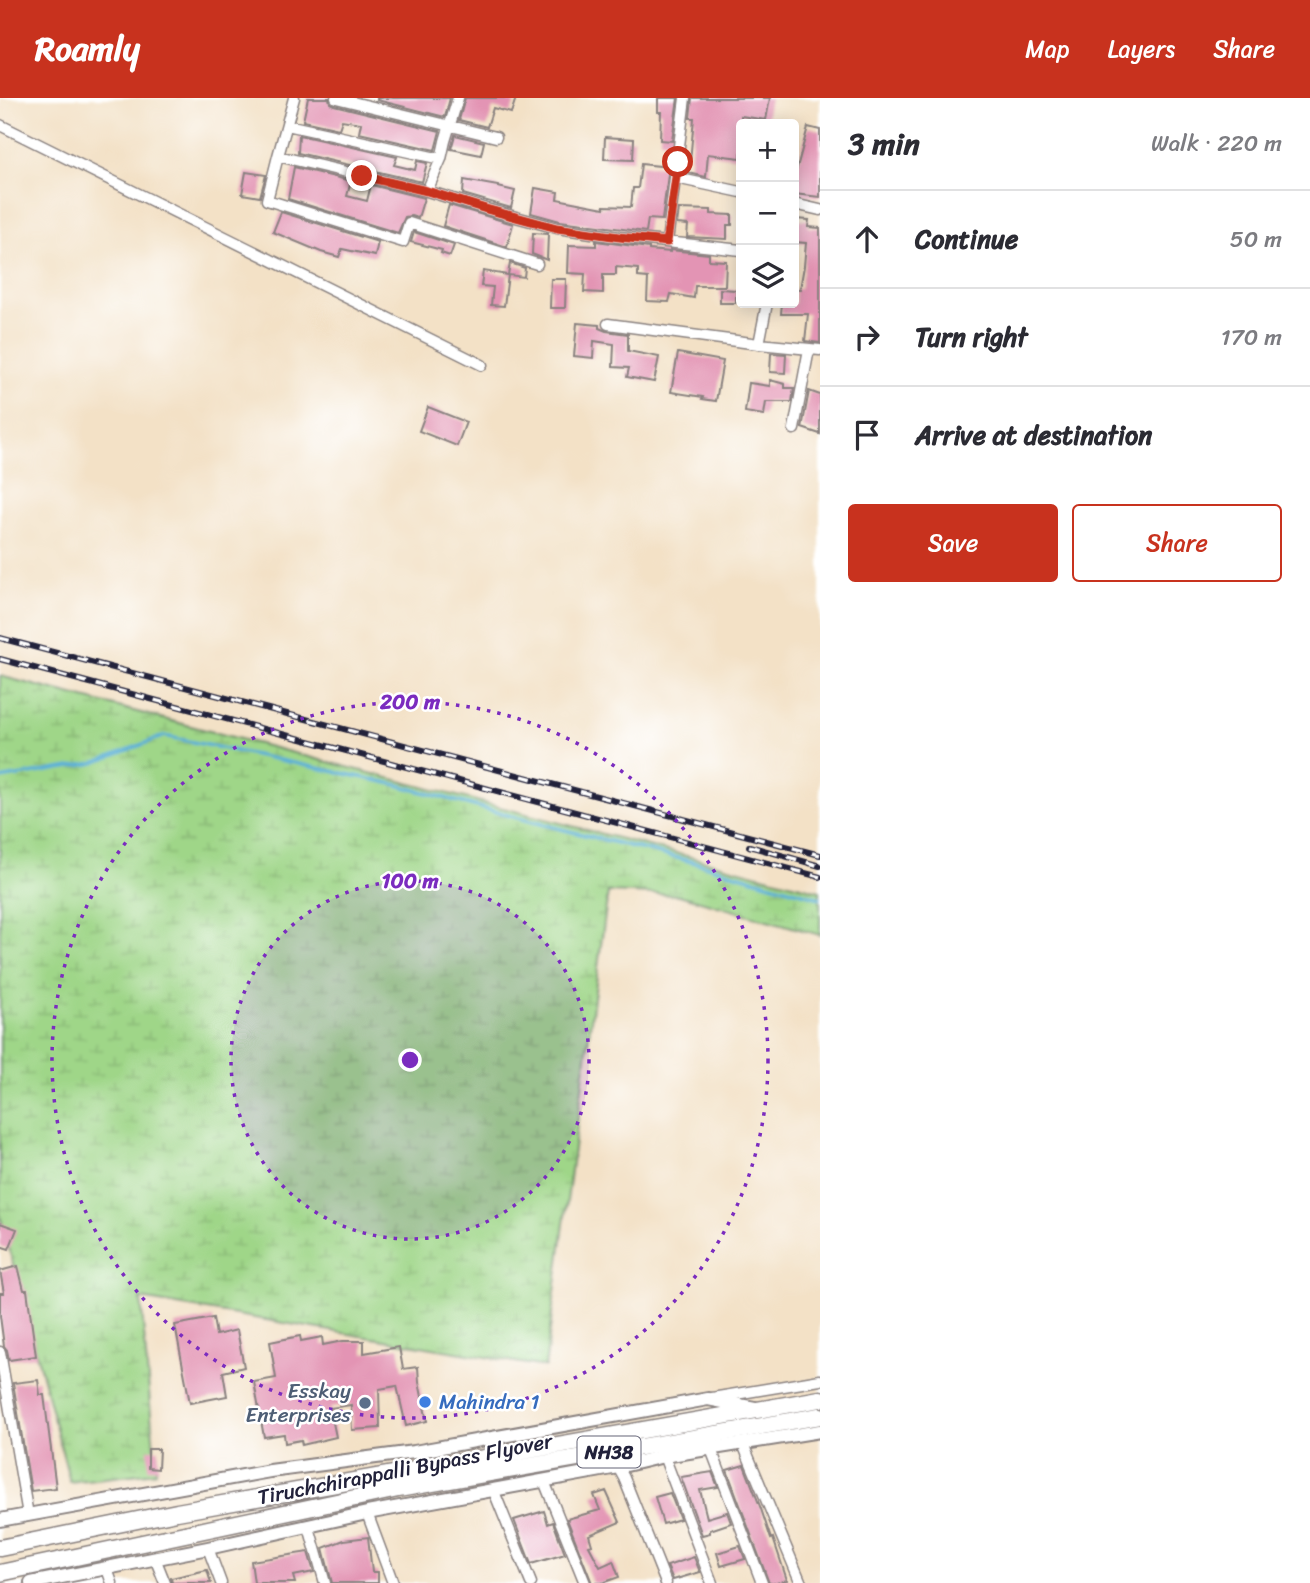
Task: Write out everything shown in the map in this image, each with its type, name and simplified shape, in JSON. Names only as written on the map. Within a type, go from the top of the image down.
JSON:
[{"type":"highway","name":"Tiruchchirappalli Bypass Flyover","points":[[0,1548],[177,1511],[820,1399]]},
{"type":"highway","name":"Tiruchchirappalli Bypass Flyover","points":[[0,1573],[398,1489],[820,1416]]},
{"type":"street","points":[[294,98],[267,200],[403,242],[409,223],[537,264]]},
{"type":"street","points":[[336,98],[496,137]]},
{"type":"street","points":[[427,191],[441,159],[458,98]]},
{"type":"street","points":[[667,242],[685,98]]},
{"type":"street","points":[[0,125],[482,365]]},
{"type":"street","points":[[287,125],[441,159]]},
{"type":"street","points":[[278,156],[427,191],[557,228],[736,249]]},
{"type":"street","points":[[676,178],[736,191]]},
{"type":"street","points":[[799,205],[820,210]]},
{"type":"street","points":[[759,344],[766,308]]},
{"type":"street","points":[[608,324],[820,351]]},
{"type":"street","points":[[794,429],[809,349]]},
{"type":"street","points":[[0,1352],[28,1515]]},
{"type":"street","points":[[0,1520],[270,1471],[414,1452],[820,1381]]},
{"type":"street","points":[[708,1399],[762,1409]]},
{"type":"street","points":[[31,1583],[63,1580],[367,1513],[664,1457],[820,1431]]},
{"type":"street","points":[[743,1444],[801,1583]]},
{"type":"street","points":[[711,1449],[762,1583]]},
{"type":"street","points":[[664,1457],[712,1583]]},
{"type":"street","points":[[618,1467],[666,1583]]},
{"type":"street","points":[[544,1481],[585,1583]]},
{"type":"street","points":[[493,1489],[531,1583]]},
{"type":"street","points":[[367,1513],[393,1583]]},
{"type":"street","points":[[309,1527],[326,1583]]},
{"type":"street","points":[[208,1548],[220,1583]]},
{"type":"street","points":[[155,1558],[165,1583]]},
{"type":"street","points":[[107,1569],[112,1583]]},
{"type":"green space","points":[[0,676],[820,891],[820,935],[679,895],[608,892],[545,1367],[141,1299],[156,1472],[70,1482],[0,1215]]},
{"type":"building","points":[[308,98],[329,98],[334,105],[440,131],[435,150],[359,133],[361,123],[342,120],[339,129],[303,121]]},
{"type":"building","points":[[377,98],[450,98],[445,117]]},
{"type":"building","points":[[465,98],[516,98],[511,113],[493,108],[487,127],[459,120]]},
{"type":"building","points":[[658,98],[678,98],[672,141],[660,140],[661,112],[658,112]]},
{"type":"building","points":[[692,98],[770,98],[766,119],[741,116],[741,119],[736,119],[736,157],[708,154],[706,177],[689,173],[694,118],[690,118]]},
{"type":"building","points":[[808,127],[820,130],[820,197],[799,195],[799,160]]},
{"type":"building","points":[[299,135],[397,157],[394,165],[415,170],[417,161],[427,163],[422,182],[298,153]]},
{"type":"building","points":[[455,135],[484,142],[481,155],[451,149]]},
{"type":"building","points":[[605,137],[634,139],[633,160],[604,159]]},
{"type":"building","points":[[641,164],[669,167],[662,220],[648,219],[646,232],[560,221],[531,213],[535,188],[558,192],[557,199],[604,208],[631,207],[633,188],[638,188]]},
{"type":"building","points":[[294,167],[351,181],[347,196],[367,201],[371,185],[424,198],[418,218],[405,217],[398,233],[288,199]]},
{"type":"building","points":[[246,172],[266,175],[260,197],[242,194]]},
{"type":"building","points":[[464,180],[515,191],[511,208],[463,194]]},
{"type":"building","points":[[449,205],[513,224],[507,247],[443,226]]},
{"type":"building","points":[[679,209],[711,210],[711,214],[732,215],[732,225],[727,225],[727,239],[687,237],[688,225],[677,224]]},
{"type":"building","points":[[281,212],[378,242],[375,256],[342,249],[339,257],[273,232]]},
{"type":"building","points":[[799,219],[809,220],[808,227],[820,228],[820,343],[805,341],[808,314],[781,314],[782,308],[799,308],[806,243],[799,242]]},
{"type":"building","points":[[414,232],[454,245],[450,256],[441,253],[442,250],[411,242]]},
{"type":"building","points":[[533,233],[548,234],[547,260],[532,254]]},
{"type":"building","points":[[596,241],[649,250],[709,254],[709,260],[726,261],[725,286],[695,286],[694,298],[671,294],[669,302],[647,301],[648,278],[638,277],[638,269],[616,267],[616,275],[603,275],[603,293],[584,292],[585,274],[568,273],[569,245],[596,246]]},
{"type":"building","points":[[510,263],[525,268],[524,277],[508,275]]},
{"type":"building","points":[[483,271],[508,275],[504,306],[491,305],[493,287],[481,286]]},
{"type":"building","points":[[551,279],[566,279],[565,308],[550,308]]},
{"type":"building","points":[[720,289],[736,290],[736,303],[720,303]]},
{"type":"building","points":[[577,323],[599,325],[599,328],[606,331],[628,334],[628,351],[659,357],[654,382],[627,377],[629,368],[613,367],[614,344],[594,341],[593,358],[574,356]]},
{"type":"building","points":[[678,353],[723,361],[716,401],[671,392]]},
{"type":"building","points":[[771,353],[786,354],[785,373],[770,372]]},
{"type":"building","points":[[770,380],[785,384],[785,388],[794,388],[792,402],[766,402],[764,415],[745,412],[749,383],[770,386]]},
{"type":"building","points":[[809,391],[820,395],[820,434],[802,428]]},
{"type":"building","points":[[428,407],[466,422],[457,446],[419,431]]},
{"type":"building","points":[[0,1223],[17,1229],[9,1249],[0,1246]]},
{"type":"building","points":[[18,1266],[24,1290],[27,1290],[36,1356],[9,1360],[0,1316],[0,1293],[4,1293],[0,1271]]},
{"type":"building","points":[[213,1318],[216,1335],[237,1330],[244,1367],[223,1372],[227,1396],[190,1403],[175,1325]]},
{"type":"building","points":[[300,1336],[301,1341],[322,1337],[323,1345],[364,1341],[364,1353],[399,1347],[403,1369],[418,1367],[427,1421],[406,1426],[397,1386],[379,1389],[380,1428],[352,1430],[351,1405],[330,1408],[336,1437],[302,1445],[301,1440],[285,1443],[284,1434],[264,1437],[254,1382],[276,1378],[270,1342]]},
{"type":"building","points":[[38,1380],[40,1395],[44,1395],[56,1488],[31,1491],[13,1383]]},
{"type":"building","points":[[148,1449],[159,1449],[158,1469],[148,1468]]},
{"type":"building","points":[[744,1465],[787,1580],[769,1583],[727,1470]]},
{"type":"building","points":[[712,1472],[718,1487],[700,1490],[707,1518],[727,1512],[731,1523],[702,1535],[681,1477]]},
{"type":"building","points":[[606,1491],[620,1522],[589,1535],[592,1545],[589,1546],[600,1567],[613,1561],[619,1577],[602,1583],[592,1583],[567,1519],[600,1510],[594,1495]]},
{"type":"building","points":[[670,1493],[680,1519],[663,1524],[655,1497]]},
{"type":"building","points":[[544,1511],[548,1524],[553,1522],[565,1554],[531,1564],[514,1520]]},
{"type":"building","points":[[368,1537],[372,1572],[378,1572],[378,1583],[332,1583],[323,1548],[344,1540]]},
{"type":"building","points":[[740,1546],[745,1559],[721,1566],[717,1553]]},
{"type":"building","points":[[308,1552],[314,1572],[293,1576],[295,1583],[254,1583],[251,1561]]},
{"type":"building","points":[[694,1557],[700,1572],[673,1580],[667,1566]]},
{"type":"building","points":[[207,1570],[211,1583],[172,1583],[171,1578]]},
{"type":"waterway","points":[[0,779],[94,763],[164,736],[394,784],[820,898]]},
{"type":"railway","points":[[0,638],[820,855]]},
{"type":"railway","points":[[0,659],[820,877]]},
{"type":"railway","points":[[749,846],[820,866]]},
{"type":"place","name":"Mahindra 1","points":[[425,1402]]},
{"type":"place","name":"Esskay Enterprises","points":[[365,1403]]},
{"type":"route","points":[[362,176],[427,191],[557,228],[667,242],[678,162]]}]
